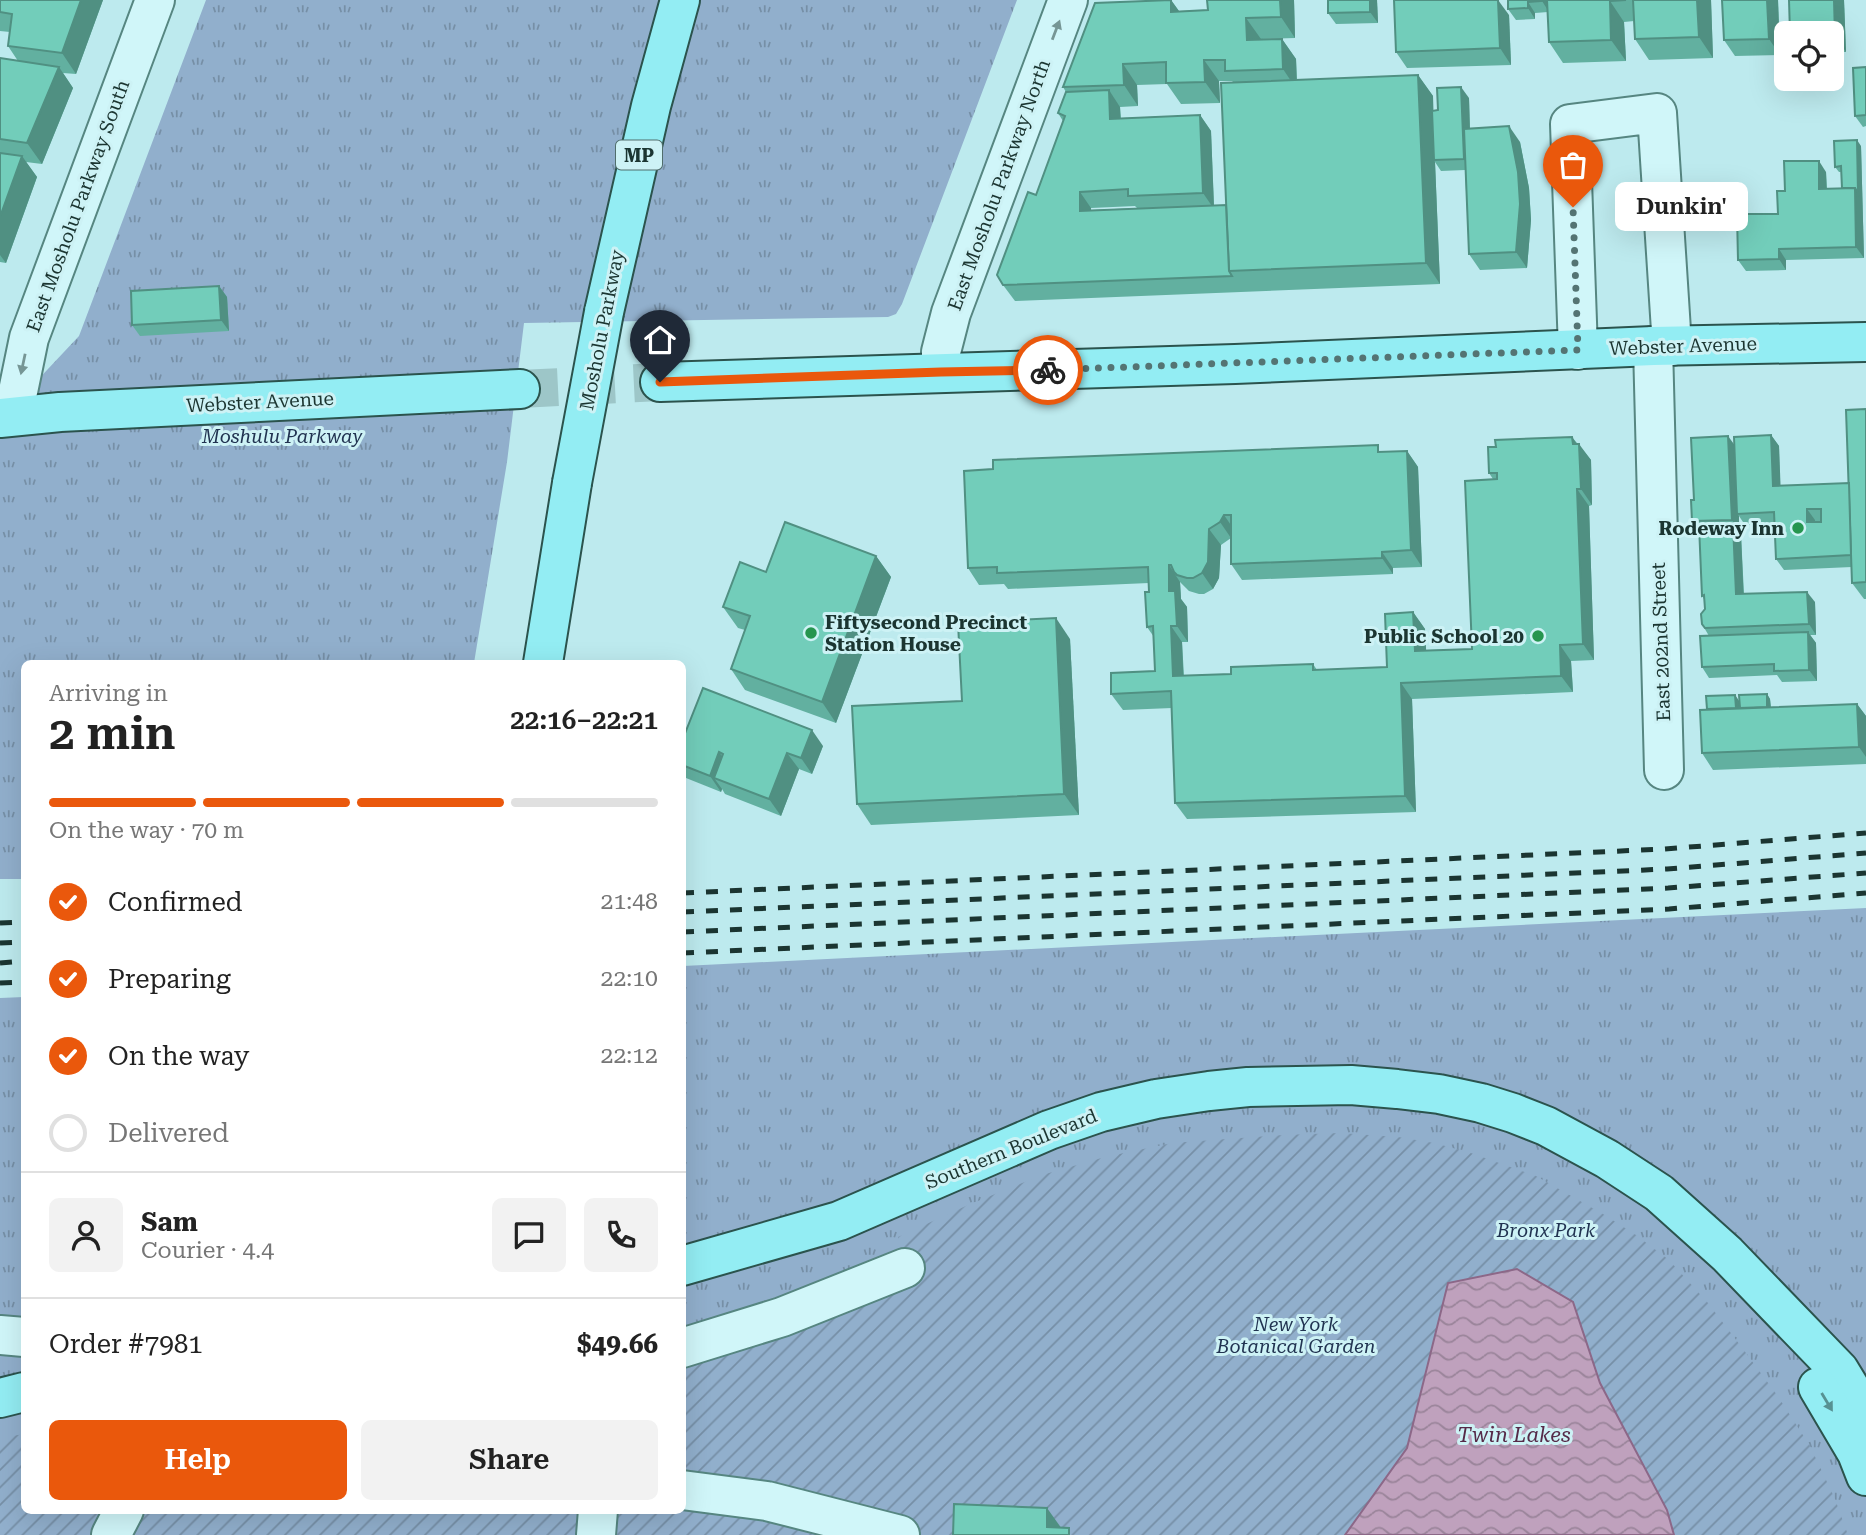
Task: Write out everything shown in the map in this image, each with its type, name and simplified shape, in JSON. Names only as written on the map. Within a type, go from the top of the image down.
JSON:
[{"type":"main road","name":"Mosholu Parkway","points":[[546,660],[572,483],[604,312],[651,106],[680,0]]},
{"type":"main road","name":"Webster Avenue","points":[[660,382],[1089,369],[1662,346],[1866,342]]},
{"type":"main road","name":"Webster Avenue","points":[[7,417],[520,388]]},
{"type":"main road","name":"Southern Boulevard","points":[[686,1265],[839,1221],[1049,1130],[1101,1112],[1209,1091],[1297,1085],[1397,1088],[1460,1098],[1513,1112],[1546,1126],[1606,1159],[1659,1193],[1727,1254],[1839,1370],[1866,1414]]},
{"type":"main road","name":"Southern Boulevard","points":[[1753,1281],[1841,1424],[1866,1476]]},
{"type":"main road","points":[[0,1398],[21,1393]]},
{"type":"street","name":"East Mosholu Parkway South","points":[[7,417],[29,338],[155,0]]},
{"type":"street","name":"East Mosholu Parkway North","points":[[941,372],[945,332],[957,295],[1068,0]]},
{"type":"street","name":"East 202nd Street","points":[[1578,350],[1570,124],[1657,113],[1662,346],[1664,770]]},
{"type":"street","points":[[686,1347],[782,1317],[905,1268]]},
{"type":"street","points":[[0,1335],[21,1337]]},
{"type":"street","points":[[686,1490],[767,1501],[900,1535]]},
{"type":"street","points":[[111,1535],[122,1514]]},
{"type":"street","points":[[596,1535],[598,1514]]},
{"type":"green space","name":"Moshulu Parkway","points":[[206,0],[1017,0],[896,314],[888,317],[524,323],[507,462],[474,660],[21,660],[21,879],[0,879],[0,420],[79,336]]},
{"type":"green space","name":"Bronx Park","points":[[1866,908],[1866,1535],[0,1535],[0,998],[21,997],[21,1514],[686,1514],[686,966]]},
{"type":"green space","name":"New York Botanical Garden","points":[[1340,1133],[1398,1137],[1468,1152],[1536,1176],[1636,1235],[1669,1260],[1708,1303],[1777,1395],[1810,1446],[1835,1499],[1848,1535],[0,1535],[0,1438],[21,1434],[21,1514],[686,1514],[686,1330],[720,1323],[901,1250],[898,1237],[1042,1175],[1105,1157],[1172,1143]]},
{"type":"water","name":"Twin Lakes","points":[[1517,1269],[1573,1302],[1600,1383],[1667,1510],[1674,1535],[1345,1535],[1407,1448],[1448,1283]]},
{"type":"building","points":[[0,0],[81,0],[62,53],[8,46],[12,14],[0,12]]},
{"type":"building","points":[[1171,0],[1171,12],[1208,10],[1207,0],[1280,0],[1281,17],[1246,18],[1247,40],[1282,39],[1283,69],[1225,71],[1225,60],[1204,60],[1205,82],[1166,83],[1166,62],[1123,64],[1124,85],[1063,87],[1095,3]]},
{"type":"building","points":[[1328,0],[1370,0],[1370,12],[1328,13]]},
{"type":"building","points":[[1394,0],[1498,0],[1500,48],[1396,52]]},
{"type":"building","points":[[1508,0],[1542,1],[1528,2],[1528,8],[1508,9]]},
{"type":"building","points":[[1547,0],[1626,0],[1610,1],[1611,40],[1549,42]]},
{"type":"building","points":[[1633,0],[1697,0],[1699,37],[1635,39]]},
{"type":"building","points":[[1722,0],[1767,0],[1769,39],[1724,40]]},
{"type":"building","points":[[1789,0],[1834,0],[1835,21],[1790,21]]},
{"type":"building","points":[[0,58],[59,67],[27,143],[0,139]]},
{"type":"building","points":[[1866,67],[1866,115],[1855,116],[1853,68]]},
{"type":"building","points":[[1418,75],[1426,263],[1229,271],[1221,83]]},
{"type":"building","points":[[1461,87],[1464,159],[1434,160],[1432,111],[1438,110],[1437,88]]},
{"type":"building","points":[[1109,90],[1110,119],[1200,115],[1203,193],[1128,196],[1128,189],[1080,192],[1080,211],[1226,205],[1229,271],[1232,276],[1003,285],[997,275],[1028,192],[1036,195],[1065,116],[1058,113],[1066,92]]},
{"type":"building","points":[[1509,126],[1518,172],[1520,204],[1516,252],[1469,254],[1464,129]]},
{"type":"building","points":[[1857,140],[1858,193],[1855,188],[1842,188],[1841,166],[1835,167],[1834,141]]},
{"type":"building","points":[[0,153],[22,156],[0,217]]},
{"type":"building","points":[[1784,161],[1819,161],[1819,189],[1855,188],[1856,247],[1779,249],[1779,259],[1738,260],[1737,214],[1778,214],[1777,191],[1785,191]]},
{"type":"building","points":[[219,286],[221,320],[132,325],[131,291]]},
{"type":"building","points":[[1866,409],[1866,582],[1852,583],[1846,410]]},
{"type":"building","points":[[1771,435],[1773,486],[1849,483],[1851,555],[1776,559],[1774,512],[1737,514],[1734,437]],"holes":[[[1807,509],[1821,509],[1821,522],[1807,522]]]},
{"type":"building","points":[[1728,436],[1732,520],[1692,521],[1691,500],[1694,500],[1691,438]]},
{"type":"building","name":"Public School 20","points":[[1572,437],[1573,444],[1579,444],[1581,489],[1577,489],[1583,644],[1560,645],[1561,676],[1401,683],[1405,796],[1175,803],[1171,691],[1111,694],[1111,673],[1155,671],[1153,626],[1147,627],[1145,592],[1149,592],[1148,567],[997,573],[997,567],[968,568],[964,471],[993,469],[993,460],[1378,445],[1378,452],[1407,451],[1411,550],[1382,552],[1382,558],[1231,564],[1231,515],[1224,515],[1220,522],[1209,529],[1208,562],[1202,573],[1187,578],[1177,575],[1169,565],[1169,591],[1175,591],[1177,626],[1171,626],[1173,676],[1231,674],[1231,667],[1313,664],[1313,670],[1387,667],[1385,614],[1413,612],[1415,651],[1472,649],[1465,481],[1497,479],[1497,473],[1489,473],[1488,447],[1496,447],[1495,440]]},
{"type":"building","name":"Fiftysecond Precinct Station House","points":[[785,522],[876,556],[822,702],[731,669],[750,616],[723,607],[740,562],[766,572]]},
{"type":"building","points":[[1733,524],[1736,594],[1807,592],[1809,624],[1705,628],[1701,614],[1705,609],[1699,525]]},
{"type":"building","points":[[1056,618],[1064,794],[857,804],[852,706],[962,701],[958,623]]},
{"type":"building","points":[[1808,632],[1809,670],[1774,671],[1774,664],[1702,667],[1700,636]]},
{"type":"building","points":[[703,688],[812,730],[801,758],[787,753],[769,799],[714,778],[723,754],[719,752],[710,776],[686,767],[686,731]]},
{"type":"building","points":[[1767,694],[1767,707],[1740,708],[1739,695]]},
{"type":"building","points":[[1735,695],[1736,708],[1707,709],[1706,696]]},
{"type":"building","points":[[1857,704],[1859,747],[1702,753],[1700,710]]},
{"type":"building","points":[[954,1504],[1047,1508],[1047,1527],[1069,1528],[1069,1535],[953,1535]]},
{"type":"tunnel","points":[[520,389],[660,382]]},
{"type":"railway","points":[[686,893],[1665,849],[1866,833]]},
{"type":"railway","points":[[686,912],[1667,869],[1866,853]]},
{"type":"railway","points":[[686,932],[1668,888],[1866,873]]},
{"type":"railway","points":[[686,953],[1669,909],[1866,893]]},
{"type":"railway","points":[[0,923],[21,922]]},
{"type":"railway","points":[[0,943],[21,942]]},
{"type":"railway","points":[[0,963],[21,961]]},
{"type":"railway","points":[[0,983],[21,982]]},
{"type":"way so far","points":[[1048,370],[1578,350],[1573,207]]},
{"type":"place","name":"Dunkin'","points":[[1573,207]]},
{"type":"place","name":"Rodeway Inn","points":[[1798,528]]},
{"type":"place","name":"Fiftysecond Precinct Station House","points":[[811,633]]},
{"type":"place","name":"Public School 20","points":[[1538,636]]},
{"type":"route","points":[[660,382],[1048,370]]}]
